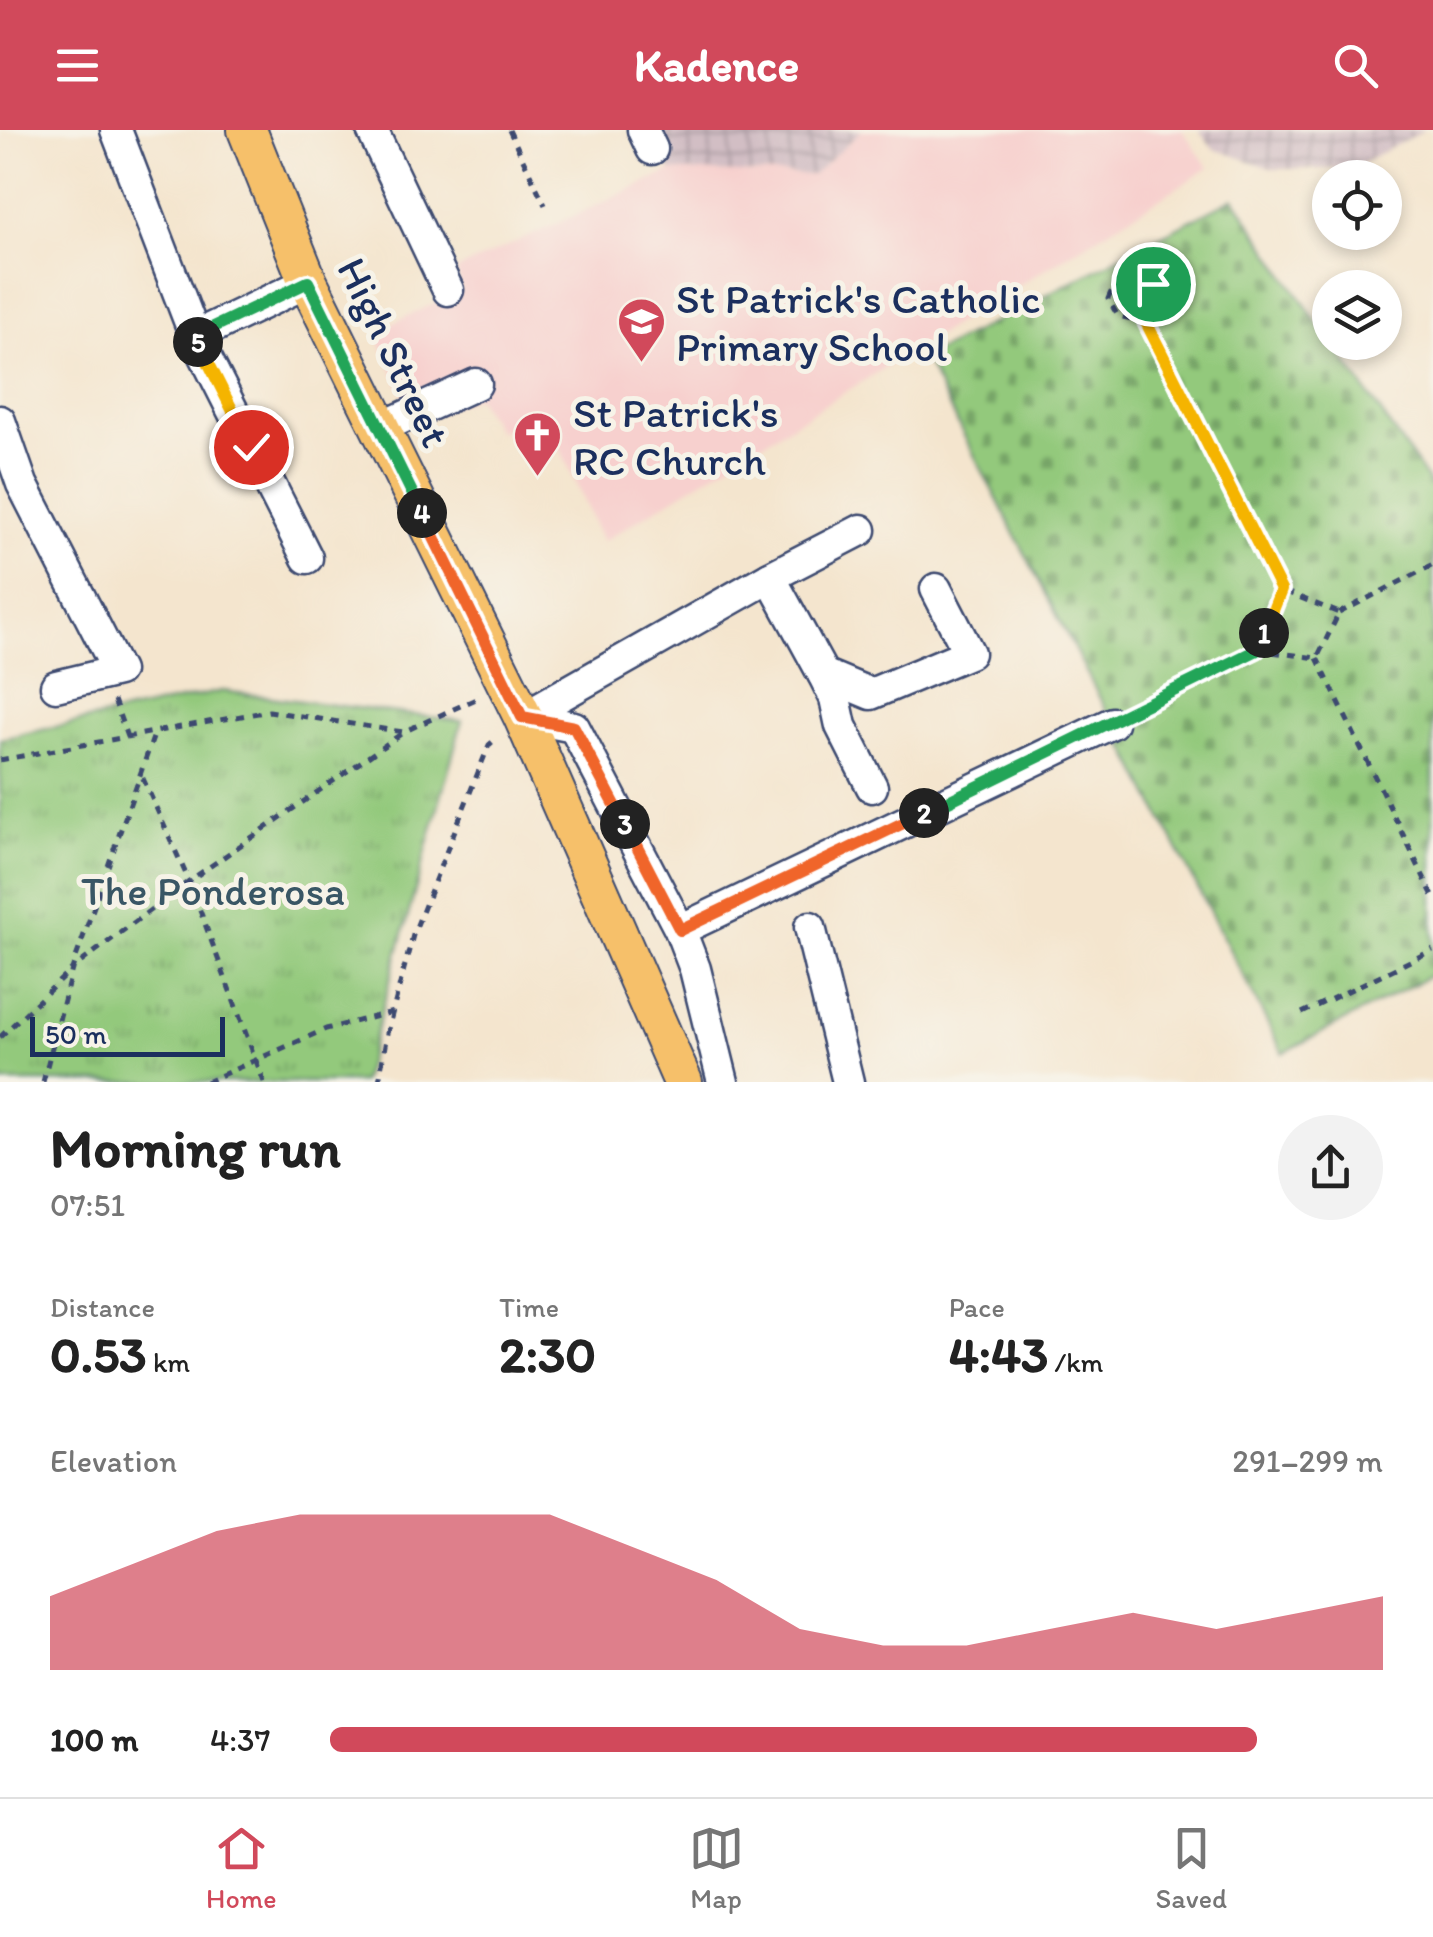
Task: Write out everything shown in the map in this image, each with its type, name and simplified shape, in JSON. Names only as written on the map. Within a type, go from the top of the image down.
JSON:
[{"type":"main road","name":"High Street","points":[[246,130],[308,282],[515,701],[683,1082]]},
{"type":"street","points":[[116,130],[195,336],[307,558]]},
{"type":"street","points":[[372,130],[448,290]]},
{"type":"street","points":[[195,336],[308,282]]},
{"type":"street","points":[[380,428],[476,384]]},
{"type":"street","points":[[0,420],[22,484],[118,671],[56,686]]},
{"type":"street","points":[[515,701],[862,530]]},
{"type":"street","points":[[770,577],[835,698],[842,726],[872,788]]},
{"type":"street","points":[[823,674],[871,694],[969,653],[936,589]]},
{"type":"street","points":[[515,701],[574,727],[680,930],[695,969],[723,1082]]},
{"type":"street","points":[[680,930],[1112,722]]},
{"type":"street","points":[[810,927],[848,1082]]},
{"type":"path","points":[[509,130],[545,205]]},
{"type":"path","points":[[1134,277],[1153,284],[1159,301],[1146,322],[1118,316],[1108,299],[1117,278],[1134,277]]},
{"type":"path","points":[[1146,322],[1281,590],[1338,613]]},
{"type":"path","points":[[1317,658],[1338,613],[1433,566]]},
{"type":"path","points":[[1257,650],[1281,590]]},
{"type":"path","points":[[1112,722],[1257,650],[1317,658]]},
{"type":"path","points":[[1317,658],[1433,896]]},
{"type":"path","points":[[0,1037],[72,969],[188,881],[403,732],[515,701]]},
{"type":"path","points":[[379,1082],[414,935],[488,745],[515,701]]},
{"type":"path","points":[[118,708],[127,737]]},
{"type":"path","points":[[0,760],[268,711],[403,732]]},
{"type":"path","points":[[43,1082],[72,969],[156,732]]},
{"type":"path","points":[[140,774],[188,881],[264,1082]]},
{"type":"path","points":[[1302,1013],[1433,950]]},
{"type":"path","points":[[206,1082],[326,1030],[393,1012]]},
{"type":"shaded area","points":[[652,130],[862,130],[813,175],[671,171]]},
{"type":"shaded area","name":"St Patrick's Catholic Primary School","points":[[862,130],[1182,130],[1209,168],[602,542],[544,412],[498,432],[476,397],[416,422],[375,332],[462,290],[456,270],[671,171],[813,175]]},
{"type":"shaded area","points":[[1199,130],[1424,130],[1369,160],[1312,160],[1312,169],[1273,169],[1214,149]]},
{"type":"green space","points":[[1234,198],[1312,315],[1312,360],[1345,360],[1433,488],[1433,974],[1283,1053],[924,358]]},
{"type":"green space","name":"The Ponderosa","points":[[222,691],[462,721],[362,1082],[0,1082],[0,739]]},
{"type":"place","name":"St Patrick's Catholic Primary School","points":[[641,364]]},
{"type":"place","name":"St Patrick's RC Church","points":[[538,478]]},
{"type":"route","points":[[251,447],[195,336],[308,282],[522,717],[574,727],[680,930],[1257,650],[1281,590],[1146,322],[1159,301],[1153,284]]}]
